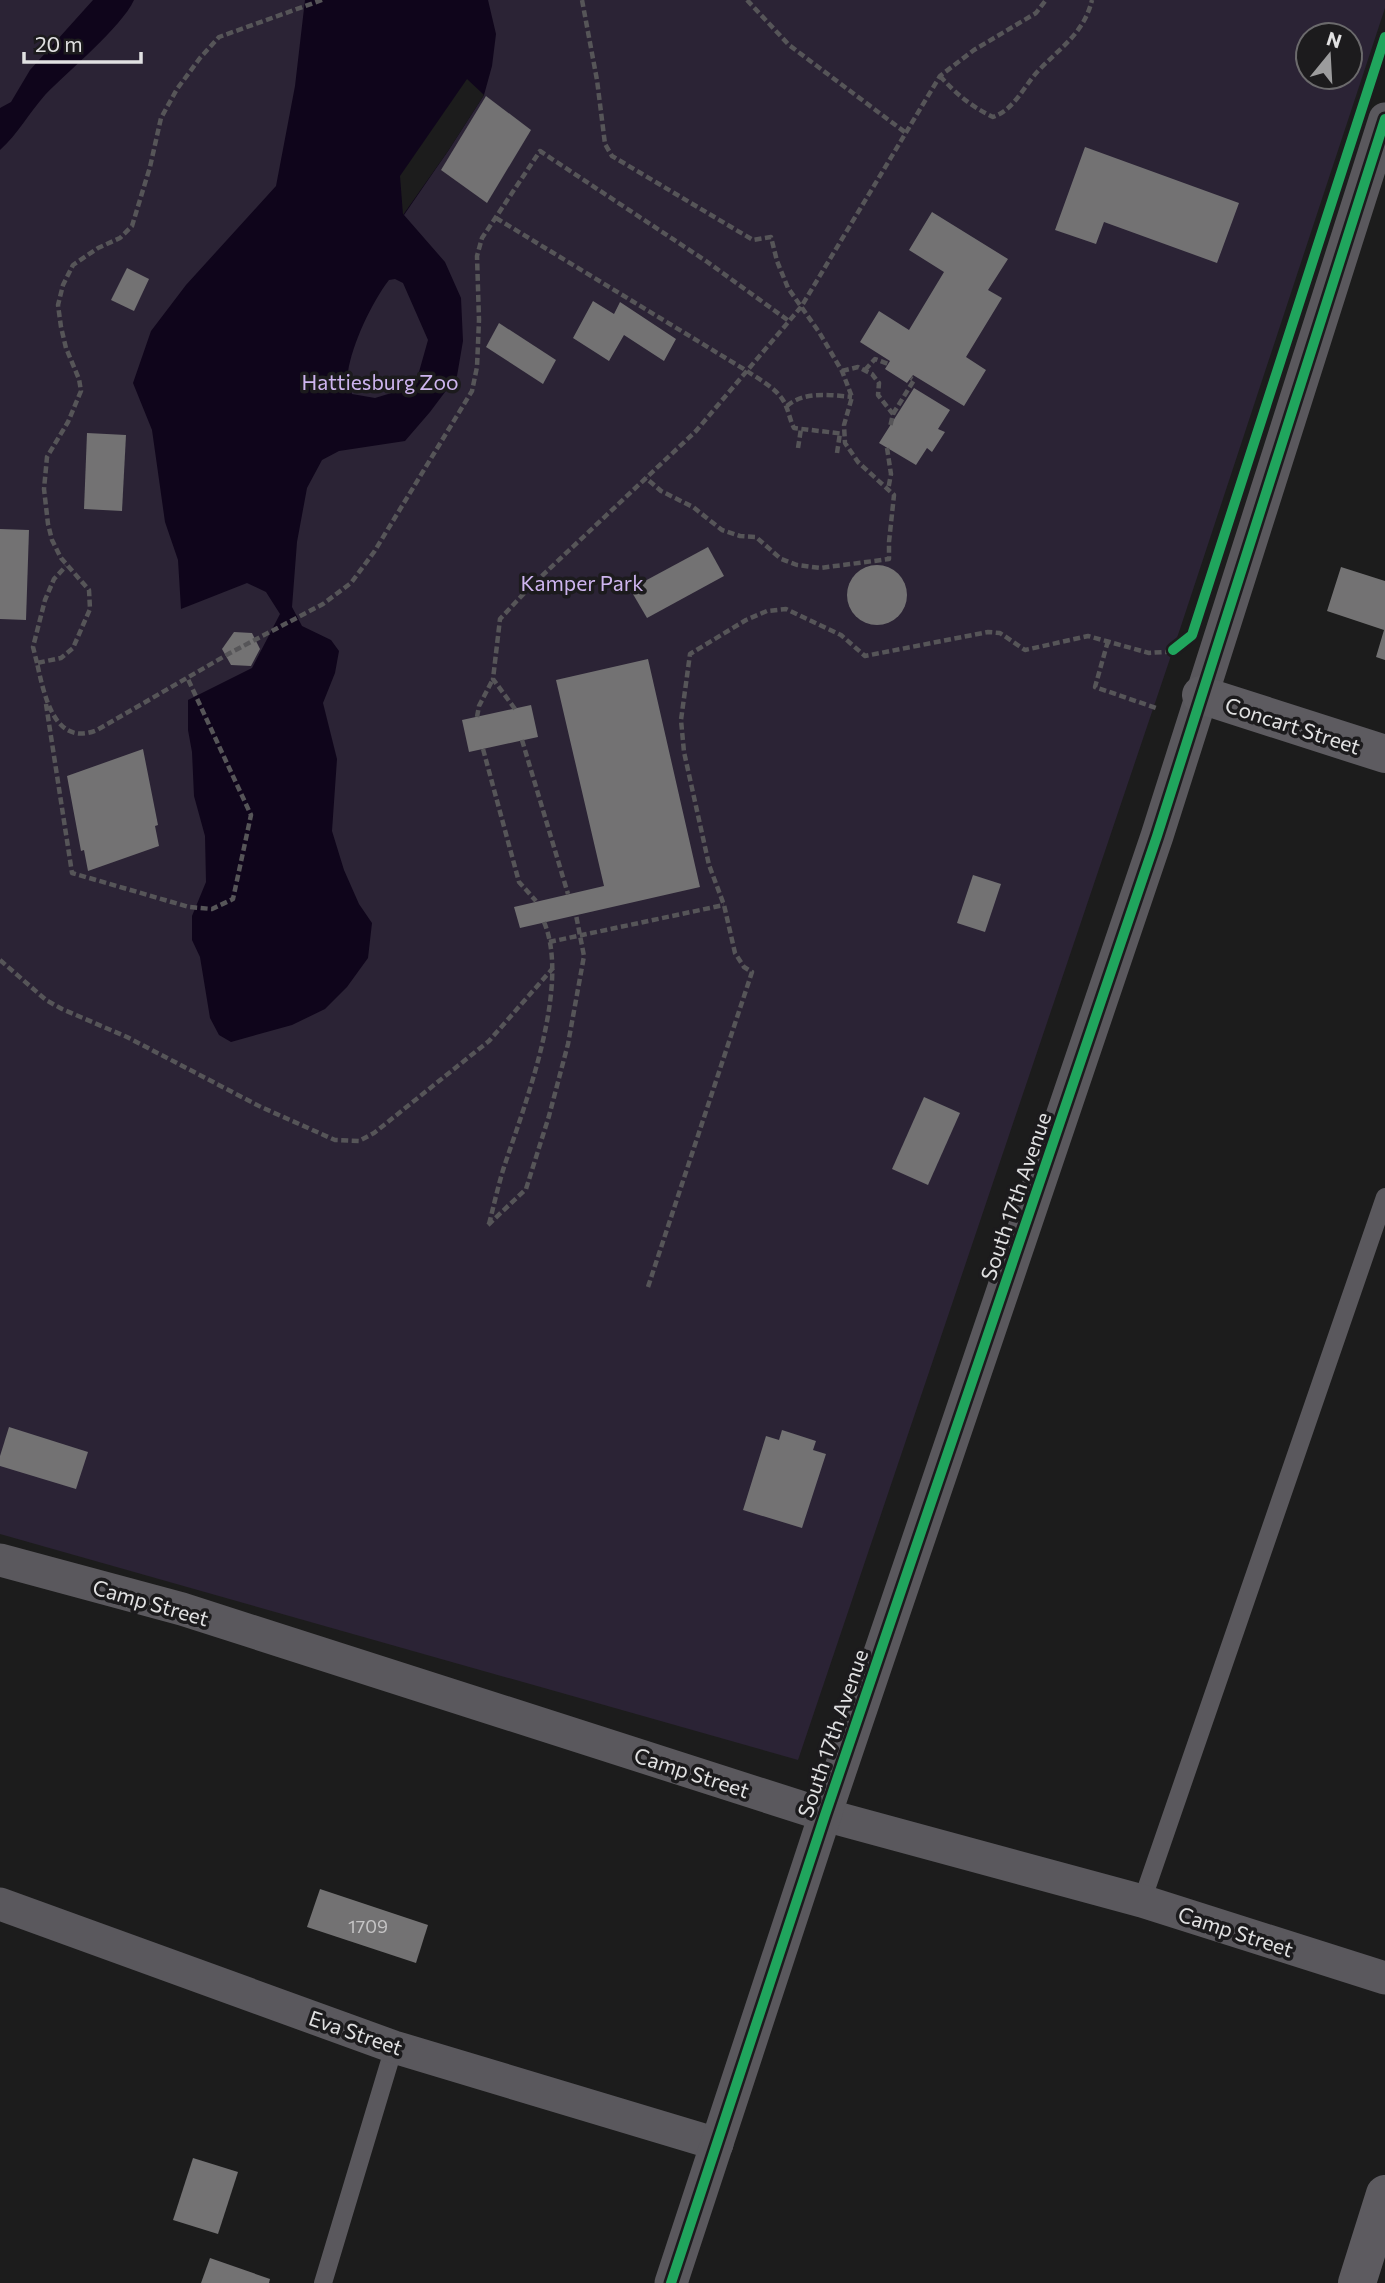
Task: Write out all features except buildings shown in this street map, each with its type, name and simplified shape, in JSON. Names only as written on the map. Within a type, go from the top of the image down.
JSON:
[{"type":"street","name":"South 17th Avenue","points":[[671,2283],[825,1815],[1157,836],[1385,119]]},
{"type":"street","name":"Concart Street","points":[[1201,695],[1385,754]]},
{"type":"street","name":"Camp Street","points":[[0,1560],[182,1609],[825,1815],[1142,1901],[1385,1978]]},
{"type":"street","name":"Eva Street","points":[[0,1904],[394,2046],[717,2144]]},
{"type":"street","points":[[1357,2283],[1385,2194]]},
{"type":"lane","points":[[1142,1901],[1385,1197]]},
{"type":"lane","points":[[323,2283],[394,2046]]},
{"type":"path","points":[[37,663],[61,658],[73,648],[90,609],[89,590],[66,566],[52,540],[44,489],[47,457],[68,422],[81,391],[61,327],[58,305],[63,285],[73,265],[98,248],[120,238],[132,226],[161,118],[192,68],[219,37],[322,0]]},
{"type":"path","points":[[582,0],[597,80],[605,144],[612,156],[753,240],[771,237],[788,288],[842,371],[852,397],[837,453]]},
{"type":"path","points":[[747,0],[789,46],[906,133]]},
{"type":"path","points":[[477,717],[479,706],[493,679],[500,620],[529,588],[696,431],[801,307],[940,76],[974,50],[1037,13],[1046,0]]},
{"type":"path","points":[[940,76],[956,94],[977,109],[993,117],[1007,112],[1040,69],[1058,54],[1079,30],[1093,0]]},
{"type":"path","points":[[45,699],[55,719],[65,730],[85,735],[323,604],[351,583],[374,552],[472,391],[477,367],[480,320],[477,256],[482,238],[540,151],[706,261],[789,320]]},
{"type":"path","points":[[496,218],[747,371],[779,394],[787,406],[788,417],[794,428],[842,433]]},
{"type":"path","points":[[865,369],[875,359],[888,364]]},
{"type":"path","points":[[842,371],[858,367],[865,369],[879,383],[878,395],[893,414]]},
{"type":"path","points":[[890,426],[893,414],[914,380],[911,378]]},
{"type":"path","points":[[787,406],[794,399],[818,394],[852,397]]},
{"type":"path","points":[[798,448],[801,429]]},
{"type":"path","points":[[646,478],[661,491],[693,507],[722,530],[740,536],[756,537],[781,559],[797,565],[820,568],[889,559],[888,542],[894,495],[858,462],[845,443],[842,433]]},
{"type":"path","points":[[887,448],[891,474],[888,490]]},
{"type":"path","points":[[66,566],[54,579],[45,600],[33,647],[45,699],[72,873],[189,907],[212,909],[233,898],[251,815],[187,677]]},
{"type":"path","points":[[648,1287],[752,972],[744,967],[735,953],[724,905],[709,865],[684,752],[681,720],[690,654],[746,620],[767,611],[786,609],[841,635],[865,656],[988,632],[1000,633],[1026,650],[1088,636],[1149,653],[1213,657]]},
{"type":"path","points":[[1108,641],[1095,687],[1167,711]]},
{"type":"path","points":[[1172,655],[1182,643]]},
{"type":"path","points":[[493,679],[515,709]]},
{"type":"path","points":[[522,740],[568,894]]},
{"type":"path","points":[[484,749],[519,882],[536,901]]},
{"type":"path","points":[[549,942],[724,905]]},
{"type":"path","points":[[544,922],[554,980],[527,1101],[503,1169],[488,1225],[526,1189],[549,1116],[568,1044],[584,957],[576,915]]},
{"type":"path","points":[[0,960],[46,1000],[62,1009],[127,1037],[273,1112],[321,1134],[350,1142],[359,1141],[374,1133],[489,1041],[553,968]]},
{"type":"green space","name":"Kamper Park","points":[[0,0],[1385,0],[1385,8],[1364,72],[1364,21],[1294,21],[1294,91],[1358,91],[1181,626],[798,1760],[0,1534]]},
{"type":"shaded area","points":[[93,0],[134,0],[118,23],[45,95],[0,150],[0,108],[11,102],[30,70]]},
{"type":"shaded area","points":[[305,0],[488,0],[496,34],[492,66],[484,95],[404,215],[445,262],[461,298],[463,341],[457,376],[405,441],[339,451],[322,460],[307,488],[297,542],[292,607],[302,626],[331,640],[339,651],[335,673],[323,703],[337,759],[332,831],[344,870],[359,904],[372,923],[368,958],[347,987],[325,1009],[292,1025],[231,1042],[219,1035],[210,1018],[200,957],[192,940],[192,916],[206,882],[205,836],[194,796],[188,700],[252,668],[280,614],[266,592],[247,583],[181,609],[178,560],[165,522],[152,430],[133,383],[151,331],[186,285],[276,186],[295,86]],"holes":[[[395,279],[403,283],[428,340],[417,379],[398,391],[375,398],[352,394],[348,372],[364,324],[389,280]]]},
{"type":"pier","points":[[467,79],[484,95],[403,215],[400,176]]},
{"type":"cycle path","points":[[1173,650],[1192,635],[1385,37]]},
{"type":"cycle path","points":[[671,2283],[825,1815],[1157,836],[1385,119]]},
{"type":"park label","name":"Hattiesburg Zoo","points":[[380,381]]}]
